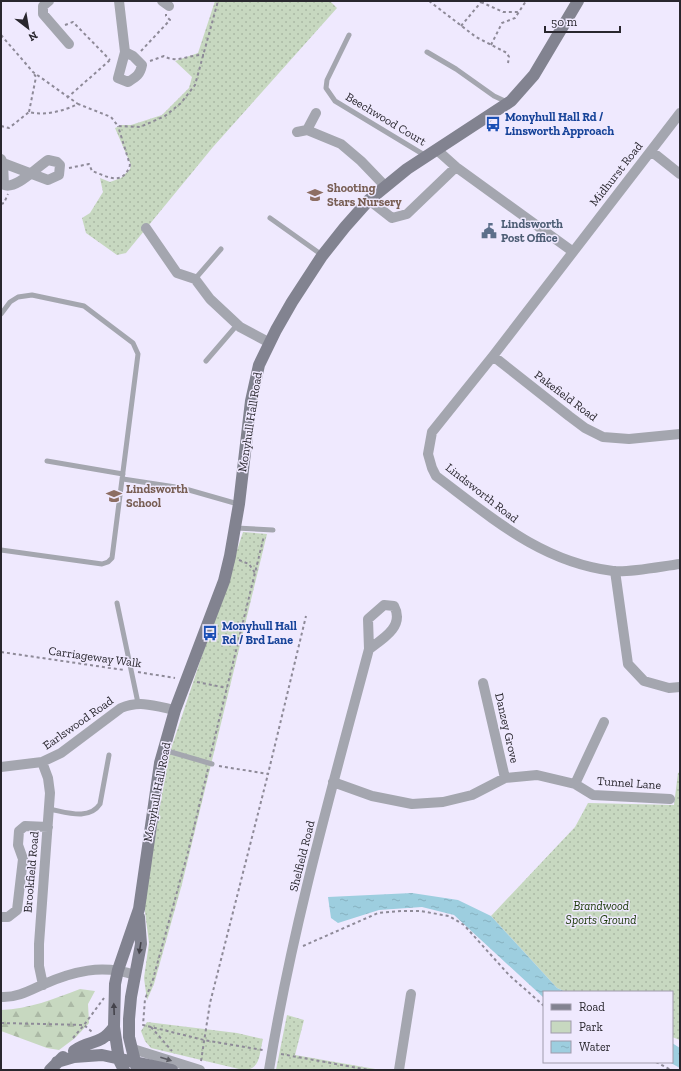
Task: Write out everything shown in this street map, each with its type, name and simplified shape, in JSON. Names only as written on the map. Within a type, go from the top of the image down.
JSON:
[{"type":"street","points":[[49,1],[42,10],[43,14],[69,44]]},
{"type":"street","points":[[119,1],[129,54],[118,78],[128,82],[141,72],[142,65],[129,54]]},
{"type":"street","name":"Monyhull Hall Road","points":[[127,1062],[132,1048],[129,1019],[134,975],[141,944],[139,909],[148,836],[164,750],[175,710],[186,679],[224,581],[239,504],[254,382],[259,365],[292,302],[322,256],[345,227],[369,200],[407,169],[508,103],[534,75],[578,1]]},
{"type":"street","points":[[316,113],[302,131],[342,144],[385,186]]},
{"type":"street","name":"Midhurst Road","points":[[572,251],[680,113]]},
{"type":"street","points":[[651,151],[680,174]]},
{"type":"street","points":[[432,153],[456,167],[572,251]]},
{"type":"street","points":[[30,172],[16,185],[9,187],[4,185],[2,161],[30,172],[48,180],[59,175],[61,170],[60,165],[57,162],[48,160],[30,172]]},
{"type":"street","points":[[369,200],[392,218],[407,214],[456,167]]},
{"type":"street","points":[[146,228],[177,273],[195,279],[210,299],[238,325],[270,343]]},
{"type":"street","name":"Lindsworth Road","points":[[572,251],[493,356],[432,432],[428,454],[432,468],[436,476],[509,531],[530,544],[566,560],[615,571],[680,564]]},
{"type":"street","name":"Pakefield Road","points":[[493,356],[585,428],[603,437],[629,439],[680,434]]},
{"type":"street","points":[[615,571],[628,664],[644,681],[669,688],[680,687]]},
{"type":"street","name":"Shelfield Road","points":[[269,1070],[292,950],[333,782],[368,649]]},
{"type":"street","name":"Danzey Grove","points":[[483,683],[505,778]]},
{"type":"street","name":"Earlswood Road","points":[[1,767],[42,762],[60,753],[122,708],[132,704],[175,710]]},
{"type":"street","points":[[576,784],[604,722]]},
{"type":"street","name":"Brookfield Road","points":[[42,762],[48,778],[50,793],[39,944],[39,966],[43,985]]},
{"type":"street","name":"Tunnel Lane","points":[[333,782],[372,796],[412,804],[443,802],[472,795],[505,778],[537,775],[576,784],[593,795],[670,799]]},
{"type":"street","points":[[1,917],[8,917],[17,910],[23,859],[18,845],[19,831],[24,826],[48,827]]},
{"type":"street","name":"Monyhull Hall Road","points":[[127,1062],[114,1027],[113,998],[118,970],[139,909]]},
{"type":"street","points":[[1,997],[25,994],[43,985],[89,970],[118,970],[134,975]]},
{"type":"street","points":[[399,1070],[411,994]]},
{"type":"street","points":[[54,1066],[82,1045],[102,1040],[114,1027]]},
{"type":"street","points":[[132,1048],[175,1066]]},
{"type":"street","points":[[74,1051],[127,1062],[201,1068]]},
{"type":"street","points":[[54,1066],[74,1057],[102,1055],[127,1062]]},
{"type":"lane","name":"Beechwood Court","points":[[349,35],[327,80],[326,88],[335,101],[432,153]]},
{"type":"lane","points":[[427,52],[456,68],[484,89],[508,103]]},
{"type":"lane","points":[[270,218],[322,256]]},
{"type":"lane","points":[[195,279],[221,249]]},
{"type":"lane","points":[[1,314],[10,302],[18,297],[32,295],[84,306],[134,343],[138,354],[112,558],[108,562],[102,564],[1,550]]},
{"type":"lane","points":[[206,360],[238,325]]},
{"type":"lane","points":[[47,460],[182,488],[239,504]]},
{"type":"lane","points":[[235,528],[273,530]]},
{"type":"lane","points":[[117,603],[138,704]]},
{"type":"lane","points":[[164,750],[210,764]]},
{"type":"lane","points":[[49,809],[79,814],[95,810],[100,804],[109,755]]},
{"type":"path","points":[[118,126],[140,127],[165,116],[180,103],[195,85],[218,1]]},
{"type":"path","points":[[429,1],[476,37],[507,53],[509,57],[508,63]]},
{"type":"path","points":[[491,45],[502,23],[515,18],[526,1]]},
{"type":"path","points":[[461,26],[482,2],[503,12],[519,12]]},
{"type":"path","points":[[68,98],[110,60],[143,49],[170,20],[166,16],[166,4]]},
{"type":"path","points":[[54,26],[68,25],[73,22],[110,60]]},
{"type":"path","points":[[1,35],[36,77],[29,112],[10,128],[1,126]]},
{"type":"path","points":[[142,65],[164,56],[171,59],[177,59],[195,54],[204,55]]},
{"type":"path","points":[[33,72],[78,104],[111,117],[118,126],[130,165],[128,172],[121,177],[111,179],[92,171],[89,164],[61,170]]},
{"type":"path","points":[[29,112],[36,114],[68,109],[78,104]]},
{"type":"path","points":[[1,204],[7,200],[9,187]]},
{"type":"path","points":[[266,530],[210,764],[152,983],[145,999],[143,1025],[204,1040],[354,1069],[369,1070]]},
{"type":"path","points":[[230,556],[249,564],[255,574]]},
{"type":"path","points":[[201,1068],[210,1003],[306,616]]},
{"type":"path","name":"Carriageway Walk","points":[[1,652],[186,679],[227,688]]},
{"type":"path","points":[[210,764],[268,774]]},
{"type":"path","points":[[292,950],[378,913],[401,911],[449,916],[464,925],[509,975],[543,1005]]},
{"type":"path","points":[[1,1023],[84,1025],[105,996]]},
{"type":"path","points":[[150,1026],[170,1048],[175,1066]]},
{"type":"path","points":[[658,1063],[671,1070]]},
{"type":"green space","points":[[215,1],[330,1],[337,8],[213,147],[126,253],[117,255],[86,233],[82,218],[90,213],[103,192],[100,178],[110,182],[121,178],[130,169],[131,165],[115,128],[122,125],[131,125],[162,115],[189,88],[192,77],[175,61],[198,53]]},
{"type":"green space","points":[[243,532],[267,534],[182,884],[154,984],[147,1000],[144,978],[149,943],[144,904],[168,758]]},
{"type":"green space","name":"Brandwood Sports Ground","points":[[680,772],[680,1040],[673,1037],[673,991],[564,991],[557,988],[491,916],[575,827],[588,803],[674,805],[678,773]]},
{"type":"green space","points":[[80,989],[95,991],[88,1004],[89,1023],[75,1038],[59,1050],[47,1048],[1,1031],[1,1010],[31,1006]]},
{"type":"green space","points":[[287,1015],[304,1020],[295,1055],[381,1070],[276,1070]]},
{"type":"green space","points":[[147,1022],[237,1033],[263,1039],[260,1055],[253,1067],[243,1070],[151,1048],[145,1041],[141,1031]]},
{"type":"water","points":[[412,893],[458,900],[491,916],[557,988],[564,991],[543,991],[543,997],[454,915],[422,907],[379,910],[338,923],[331,918],[328,897]]},
{"type":"water","points":[[673,1044],[680,1048],[680,1068],[671,1063],[673,1063]]},
{"type":"place","name":"Monyhull Hall Rd / Linsworth Approach","points":[[493,124]]},
{"type":"place","name":"Shooting Stars Nursery","points":[[315,195]]},
{"type":"place","name":"Lindsworth Post Office","points":[[489,231]]},
{"type":"place","name":"Lindsworth School","points":[[114,496]]},
{"type":"place","name":"Monyhull Hall Rd / Brd Lane","points":[[210,633]]}]
